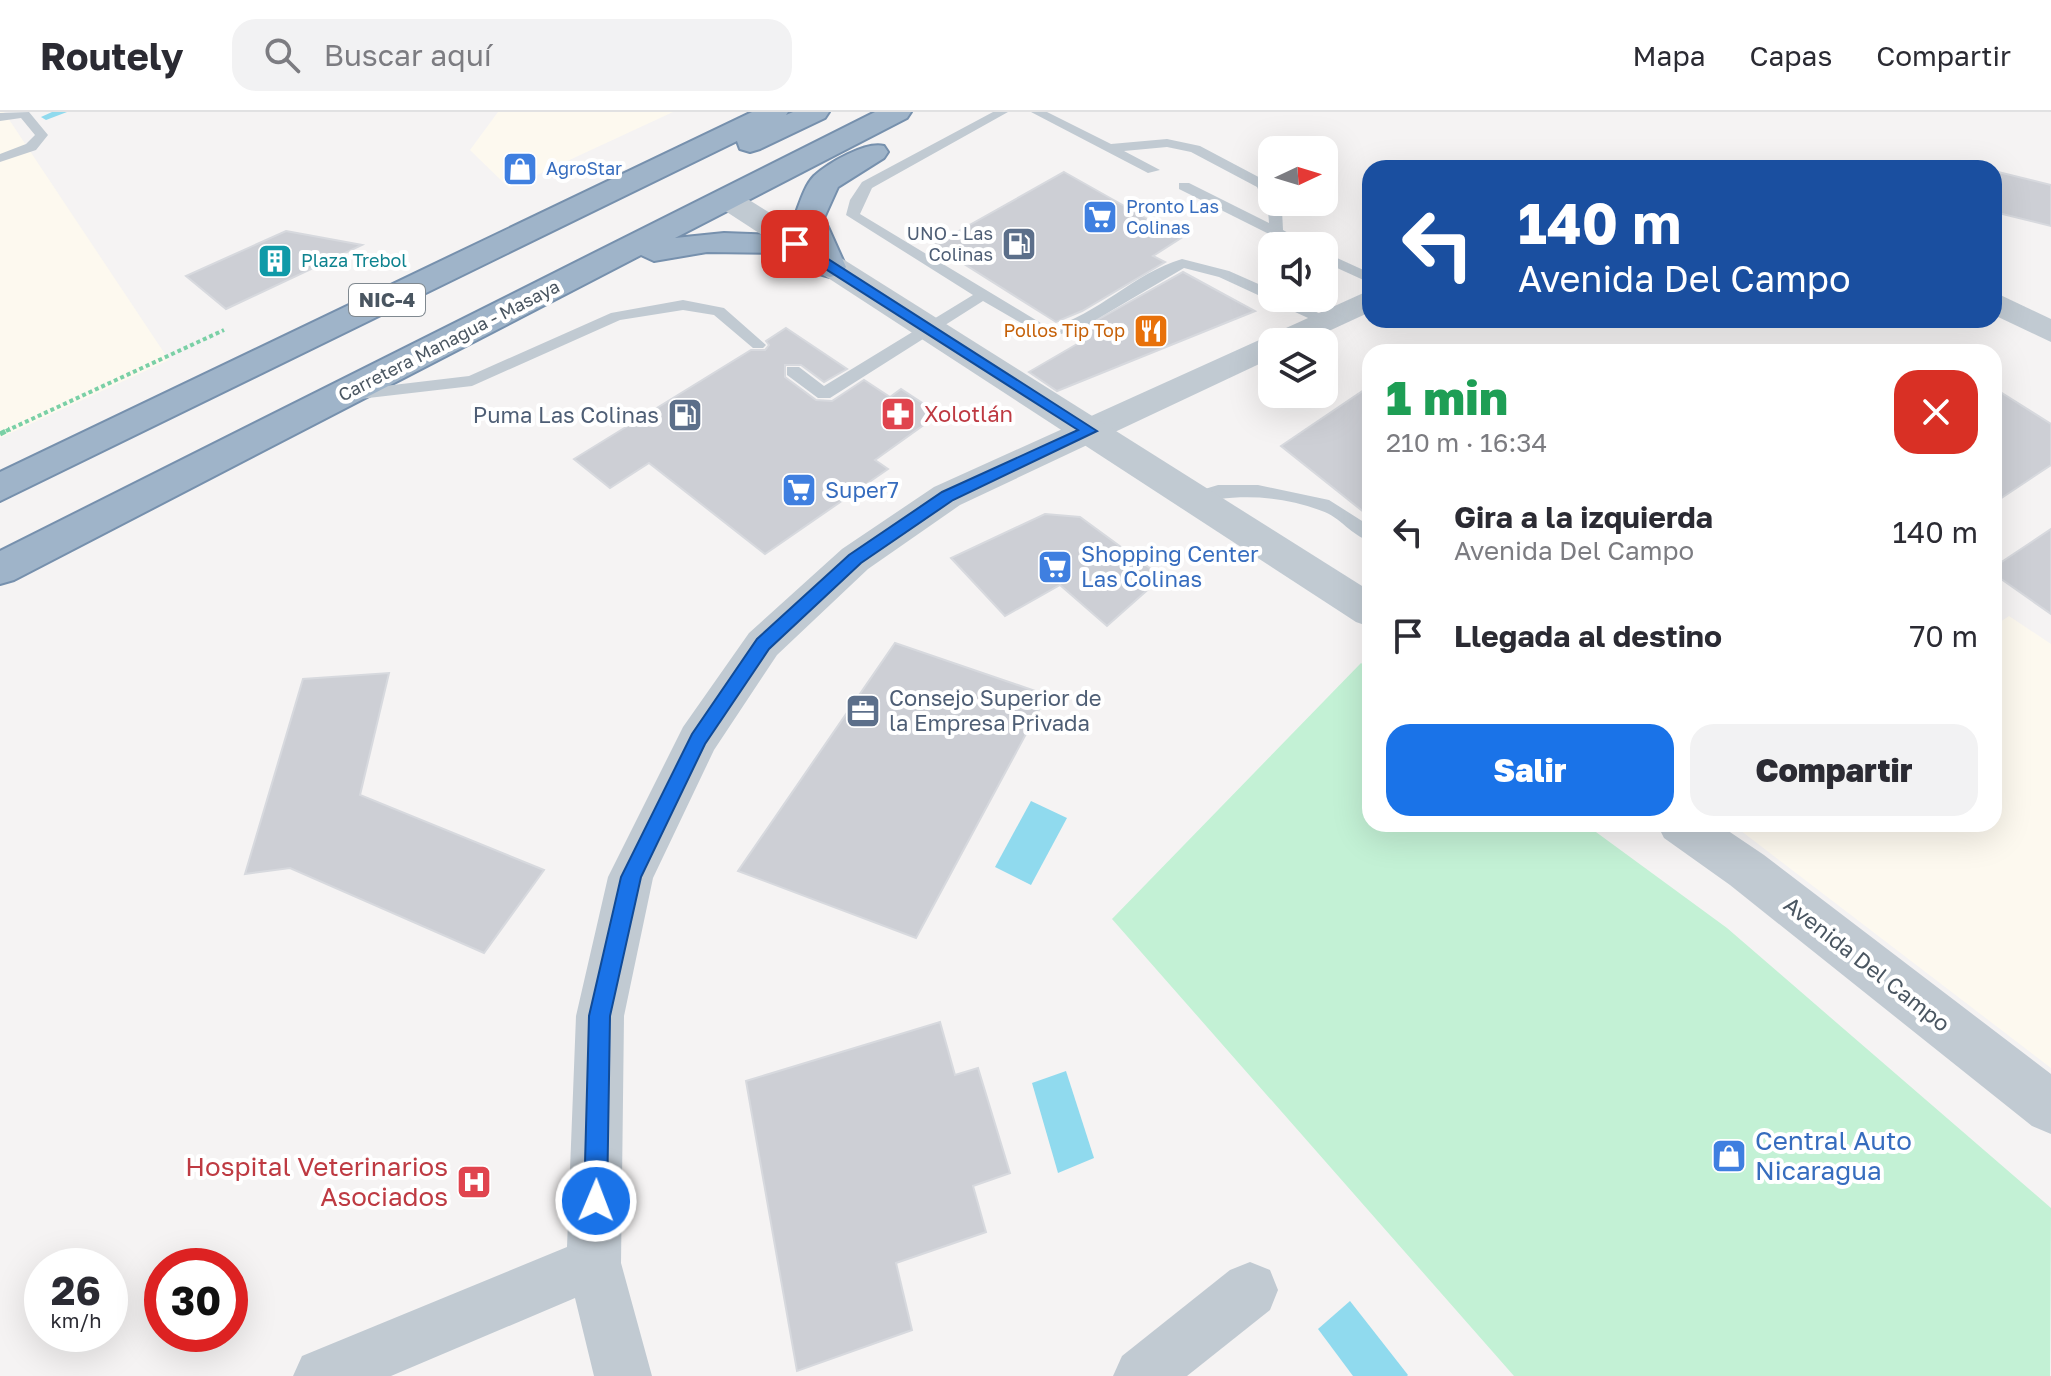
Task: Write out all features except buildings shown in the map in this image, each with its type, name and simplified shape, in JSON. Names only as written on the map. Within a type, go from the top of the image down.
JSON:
[{"type":"highway","name":"NIC-4","points":[[0,488],[774,112]]},
{"type":"highway","points":[[323,331],[440,294],[549,240],[654,195],[679,191],[727,199],[720,170],[727,160],[739,149],[815,112]]},
{"type":"highway","name":"Carretera Managua - Masaya","points":[[0,569],[897,112]]},
{"type":"highway","points":[[830,267],[809,218],[825,182],[907,132],[926,112]]},
{"type":"highway","points":[[583,274],[682,244],[726,241],[795,244]]},
{"type":"street","points":[[727,199],[1362,606]]},
{"type":"street","points":[[1307,328],[1362,303]]},
{"type":"street","points":[[2002,306],[2051,332]]},
{"type":"street","points":[[623,1376],[594,1263],[600,1016],[631,877],[698,739],[763,644],[855,559],[947,496],[1258,352]]},
{"type":"street","name":"Avenida Del Campo","points":[[1692,832],[1747,870],[2051,1107]]},
{"type":"street","points":[[322,1376],[594,1263]]},
{"type":"street","points":[[1142,1376],[1250,1290]]},
{"type":"lane","points":[[1002,112],[867,185],[857,200],[853,215],[1047,333],[1077,325],[1182,263],[1224,274],[1258,290]]},
{"type":"lane","points":[[1037,112],[1153,170]]},
{"type":"lane","points":[[0,117],[24,114],[42,135],[31,147],[0,158]]},
{"type":"lane","points":[[1108,148],[1167,143],[1195,149],[1263,185],[1275,210],[1276,232],[1184,186]]},
{"type":"lane","points":[[1338,263],[1362,275]]},
{"type":"lane","points":[[793,371],[824,394],[983,295]]},
{"type":"lane","points":[[342,396],[472,381],[616,316],[683,305],[719,311],[758,345]]},
{"type":"lane","points":[[1307,312],[1324,320]]},
{"type":"lane","points":[[1191,499],[1218,491],[1258,491],[1329,506],[1362,529]]},
{"type":"shaded area","points":[[0,112],[4,112],[169,360],[0,438]]},
{"type":"shaded area","name":"AgroStar","points":[[498,112],[673,112],[509,188],[470,150]]},
{"type":"shaded area","points":[[2009,616],[2051,644],[2051,1068],[1742,832],[2002,832],[2002,621]]},
{"type":"green space","points":[[1361,663],[1362,832],[1596,832],[1727,928],[2051,1208],[2050,1376],[1514,1376],[1112,919]]},
{"type":"water","points":[[1031,801],[1067,818],[1031,885],[995,867]]},
{"type":"water","points":[[1066,1071],[1094,1158],[1058,1173],[1032,1083]]},
{"type":"water","points":[[1350,1301],[1407,1376],[1353,1376],[1318,1329]]},
{"type":"waterway","points":[[46,117],[62,112]]},
{"type":"place","name":"AgroStar","points":[[520,169]]},
{"type":"place","name":"Pronto Las Colinas","points":[[1100,217]]},
{"type":"place","name":"UNO - Las Colinas","points":[[1019,244]]},
{"type":"place","name":"Plaza Trebol","points":[[275,261]]},
{"type":"place","name":"Pollos Tip Top","points":[[1151,331]]},
{"type":"place","name":"Xolotlán","points":[[898,414]]},
{"type":"place","name":"Puma Las Colinas","points":[[685,415]]},
{"type":"place","name":"Super7","points":[[799,490]]},
{"type":"place","name":"Shopping Center Las Colinas","points":[[1055,567]]},
{"type":"place","name":"Consejo Superior de la Empresa Privada","points":[[863,711]]},
{"type":"place","name":"Central Auto Nicaragua","points":[[1729,1156]]},
{"type":"place","name":"Hospital Veterinarios Asociados","points":[[474,1182]]},
{"type":"route","points":[[596,1201],[600,1016],[631,877],[698,739],[763,644],[855,559],[947,496],[1090,431],[795,244]]}]
